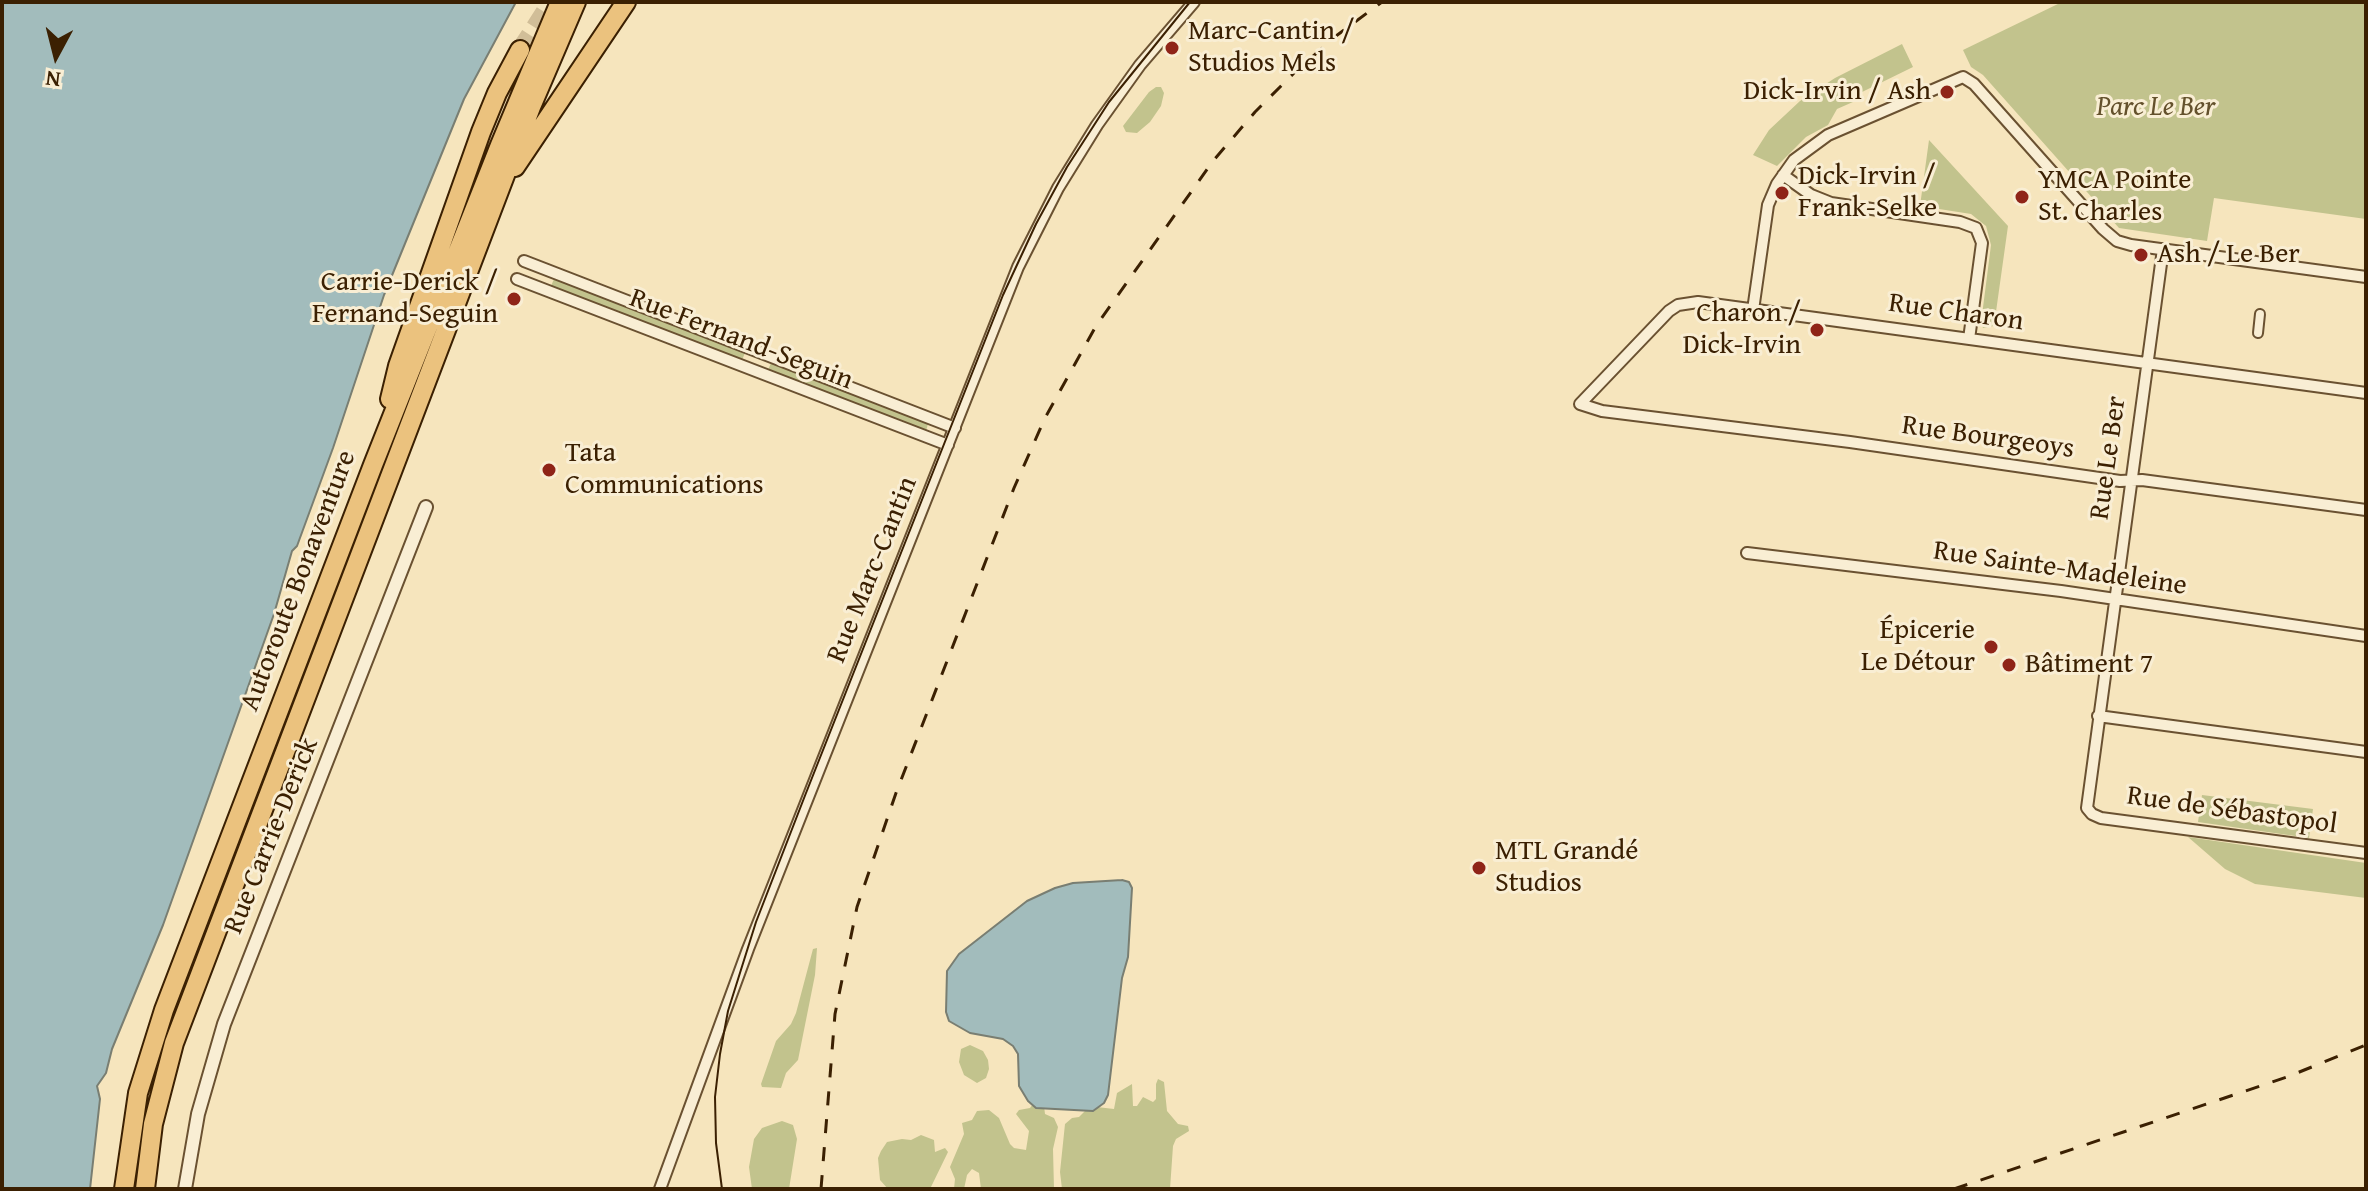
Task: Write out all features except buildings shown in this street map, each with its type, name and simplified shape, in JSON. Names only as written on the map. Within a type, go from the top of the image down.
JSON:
[{"type":"highway","name":"Autoroute Bonaventure","points":[[124,1189],[136,1107],[151,1048],[373,465],[489,171],[560,2]]},
{"type":"highway","name":"Autoroute Bonaventure","points":[[145,1189],[156,1109],[174,1043],[500,189],[576,2]]},
{"type":"highway","points":[[500,189],[626,2]]},
{"type":"highway","points":[[373,465],[398,366],[497,93],[520,50]]},
{"type":"highway","points":[[157,1189],[161,1115],[174,1043]]},
{"type":"street","name":"Rue Marc-Cantin","points":[[660,1189],[748,949],[1012,283],[1058,188],[1088,138],[1127,81],[1194,2]]},
{"type":"street","points":[[1753,310],[1766,213],[1773,192],[1800,154],[1828,135],[1963,77],[1974,84],[2109,235],[2127,244],[2366,277]]},
{"type":"street","points":[[1783,175],[1807,193],[1831,203],[1960,222],[1976,228],[1982,243],[1969,339]]},
{"type":"street","name":"Rue Le Ber","points":[[2092,814],[2086,801],[2163,249]]},
{"type":"street","name":"Rue Fernand-Seguin","points":[[524,261],[955,428]]},
{"type":"street","name":"Rue Fernand-Seguin","points":[[517,279],[948,445]]},
{"type":"street","name":"Rue Charon","points":[[1580,404],[1657,322],[1678,305],[1698,302],[2366,393]]},
{"type":"street","points":[[2258,333],[2260,314]]},
{"type":"street","name":"Rue Bourgeoys","points":[[1580,404],[1602,411],[2366,510]]},
{"type":"street","name":"Rue Carrie-Derick","points":[[185,1189],[198,1114],[224,1024],[426,507]]},
{"type":"street","name":"Rue Sainte-Madeleine","points":[[1747,553],[2061,591],[2366,636]]},
{"type":"street","points":[[2098,716],[2366,752]]},
{"type":"street","name":"Rue de Sébastopol","points":[[2092,814],[2366,853]]},
{"type":"green space","name":"Parc Le Ber","points":[[2062,2],[2366,2],[2366,219],[2214,198],[2207,241],[2119,228],[1983,75],[1971,67],[1963,50]]},
{"type":"green space","points":[[1902,44],[1913,67],[1860,93],[1862,98],[1837,109],[1828,125],[1806,137],[1777,166],[1753,155],[1769,130],[1800,101],[1835,78]]},
{"type":"green space","points":[[1156,87],[1161,87],[1164,93],[1161,106],[1150,122],[1137,133],[1126,132],[1123,126]]},
{"type":"green space","points":[[1929,140],[2008,226],[1994,326],[1983,328],[1981,323],[1991,245],[1986,226],[1971,214],[1920,206]]},
{"type":"green space","points":[[554,279],[745,353],[742,360],[551,286]]},
{"type":"green space","points":[[771,363],[928,424],[926,431],[768,370]]},
{"type":"green space","points":[[2202,795],[2313,809],[2309,838],[2198,822]]},
{"type":"green space","points":[[2188,837],[2366,863],[2366,898],[2255,884],[2225,869]]},
{"type":"green space","points":[[817,948],[815,975],[798,1060],[786,1073],[781,1088],[762,1087],[776,1041],[796,1013],[813,949]]},
{"type":"green space","points":[[970,1045],[983,1051],[988,1060],[986,1078],[977,1083],[964,1075],[959,1062],[961,1049]]},
{"type":"green space","points":[[1158,1079],[1164,1082],[1167,1111],[1178,1124],[1188,1126],[1189,1131],[1176,1139],[1173,1146],[1170,1189],[1062,1189],[1060,1172],[1065,1124],[1087,1109],[1114,1109],[1117,1093],[1132,1084],[1133,1106],[1137,1106],[1143,1097],[1153,1102]]},
{"type":"green space","points":[[1033,1104],[1044,1106],[1045,1114],[1054,1118],[1058,1127],[1053,1149],[1054,1189],[981,1189],[979,1173],[972,1169],[967,1175],[964,1189],[954,1189],[955,1179],[950,1167],[964,1134],[962,1123],[972,1120],[977,1111],[989,1110],[999,1118],[1010,1144],[1026,1150],[1029,1131],[1016,1114]]},
{"type":"green space","points":[[782,1121],[793,1125],[797,1139],[789,1189],[752,1189],[749,1167],[754,1139],[762,1128]]},
{"type":"green space","points":[[921,1135],[934,1140],[935,1152],[945,1148],[948,1152],[930,1189],[888,1189],[880,1180],[878,1158],[881,1151],[887,1142],[911,1140]]},
{"type":"water","points":[[2,2],[516,2],[464,99],[384,295],[333,448],[297,546],[292,551],[274,614],[163,925],[112,1049],[106,1073],[97,1086],[100,1099],[90,1189],[2,1189]]},
{"type":"water","points":[[1129,882],[1132,888],[1128,957],[1122,978],[1108,1095],[1104,1103],[1093,1111],[1036,1108],[1019,1086],[1018,1054],[1013,1046],[1003,1039],[970,1033],[949,1021],[946,1012],[947,971],[959,954],[1027,901],[1073,883]]},
{"type":"tunnel","points":[[520,50],[551,2]]},
{"type":"tram line","points":[[722,1189],[716,1143],[715,1097],[728,1011],[756,922],[806,793],[1003,295],[1036,224],[1067,167],[1109,102],[1190,2]]},
{"type":"railway","points":[[821,1189],[835,1014],[857,907],[896,793],[1014,488],[1045,418],[1096,326],[1213,161],[1295,72],[1382,2]]},
{"type":"railway","points":[[1954,1189],[2287,1077],[2366,1045]]},
{"type":"place","name":"Marc-Cantin / Studios Mels","points":[[1172,48]]},
{"type":"place","name":"Dick-Irvin / Ash","points":[[1947,92]]},
{"type":"place","name":"Dick-Irvin / Frank-Selke","points":[[1782,193]]},
{"type":"place","name":"YMCA Pointe St. Charles","points":[[2022,197]]},
{"type":"place","name":"Ash / Le Ber","points":[[2141,255]]},
{"type":"place","name":"Carrie-Derick / Fernand-Seguin","points":[[514,299]]},
{"type":"place","name":"Charon / Dick-Irvin","points":[[1817,330]]},
{"type":"place","name":"Tata Communications","points":[[549,470]]},
{"type":"place","name":"Épicerie Le Détour","points":[[1991,647]]},
{"type":"place","name":"Bâtiment 7","points":[[2009,665]]},
{"type":"place","name":"MTL Grandé Studios","points":[[1479,868]]}]
